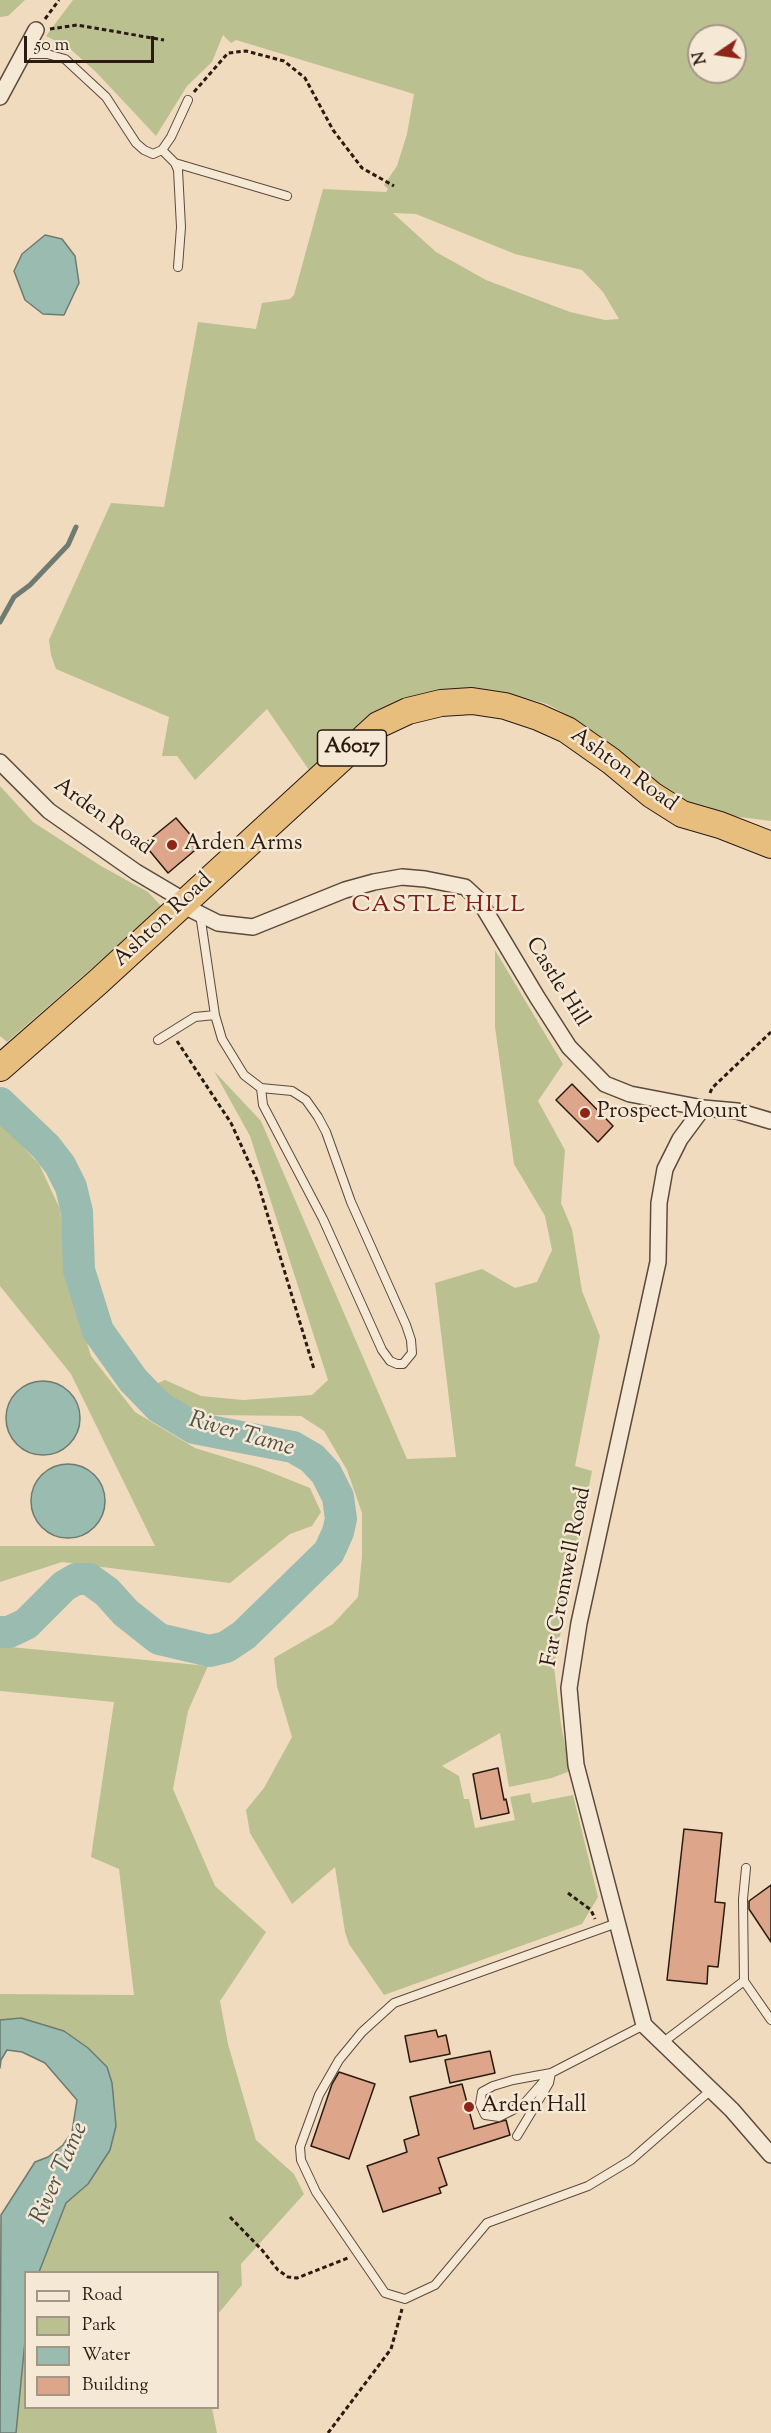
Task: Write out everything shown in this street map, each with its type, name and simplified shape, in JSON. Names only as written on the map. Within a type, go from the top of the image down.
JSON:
[{"type":"highway","name":"Ashton Road","points":[[2,1066],[192,908],[378,724],[408,711],[441,703],[472,701],[506,706],[538,717],[567,730],[611,761],[652,795],[682,814],[720,825],[771,845]]},
{"type":"street","points":[[0,97],[36,30]]},
{"type":"street","name":"Arden Road","points":[[0,762],[49,812],[192,908]]},
{"type":"street","name":"Castle Hill","points":[[192,908],[218,923],[253,927],[345,890],[374,882],[402,877],[465,887],[479,900],[569,1047],[605,1084],[630,1094],[703,1108],[737,1111],[771,1121]]},
{"type":"street","name":"Far Cromwell Road","points":[[644,2025],[619,1922],[576,1765],[569,1688],[579,1623],[658,1262],[659,1203],[666,1169],[680,1139],[703,1108]]},
{"type":"street","points":[[644,2025],[711,2090],[771,2155]]},
{"type":"lane","points":[[24,54],[47,54],[65,59],[106,97],[136,143],[153,154],[162,150],[188,100]]},
{"type":"lane","points":[[162,150],[175,163],[178,170],[181,227],[178,267]]},
{"type":"lane","points":[[175,163],[287,196]]},
{"type":"lane","points":[[192,908],[222,1039],[244,1075],[261,1088],[292,1091],[306,1100],[326,1132],[351,1202],[411,1340],[412,1353],[403,1364],[390,1361],[382,1350],[322,1219],[263,1106],[261,1088]]},
{"type":"lane","points":[[158,1040],[195,1017],[215,1016]]},
{"type":"lane","points":[[746,1868],[742,1899],[744,1981],[771,2020]]},
{"type":"lane","points":[[619,1922],[394,2004],[362,2032],[339,2060],[319,2095],[300,2147],[301,2160],[316,2192],[386,2293],[405,2299],[435,2285],[487,2223],[588,2186],[632,2160],[711,2090]]},
{"type":"lane","points":[[662,2043],[744,1981]]},
{"type":"lane","points":[[551,2073],[523,2105],[500,2117],[485,2115],[480,2104],[482,2092],[513,2080],[551,2073],[644,2025]]},
{"type":"lane","points":[[517,2136],[549,2083],[551,2073]]},
{"type":"path","points":[[36,30],[59,0]]},
{"type":"path","points":[[36,30],[77,25],[164,40]]},
{"type":"path","points":[[188,100],[200,83],[228,53],[246,51],[284,61],[305,78],[333,130],[362,168],[394,186]]},
{"type":"path","points":[[171,1032],[231,1123],[257,1180],[314,1369]]},
{"type":"path","points":[[703,1108],[712,1088],[771,1032]]},
{"type":"path","points":[[568,1893],[591,1910],[600,1929]]},
{"type":"path","points":[[230,2217],[278,2270],[288,2277],[297,2278],[357,2252]]},
{"type":"path","points":[[328,2433],[391,2349],[405,2299]]},
{"type":"green space","points":[[0,0],[25,0],[8,16],[0,17]]},
{"type":"green space","points":[[73,0],[771,0],[771,821],[702,809],[673,796],[573,718],[547,704],[510,694],[469,691],[311,773],[267,709],[195,780],[177,756],[162,756],[169,717],[56,669],[49,640],[111,503],[164,507],[198,322],[256,329],[262,303],[290,299],[294,295],[323,189],[386,192],[388,189],[384,185],[397,166],[407,134],[414,94],[236,40],[231,43],[223,35],[212,62],[187,86],[156,136],[96,72],[68,47],[46,36]],"holes":[[[393,213],[416,214],[515,254],[582,270],[603,292],[619,319],[605,320],[570,312],[486,280],[436,252]]]},
{"type":"green space","points":[[0,786],[33,822],[101,866],[148,892],[162,907],[7,1042],[0,1036]]},
{"type":"green space","points":[[495,950],[563,1064],[538,1101],[565,1150],[561,1203],[572,1229],[582,1291],[600,1336],[575,1466],[592,1471],[554,1667],[570,1771],[552,1778],[509,1787],[500,1733],[442,1766],[459,1776],[464,1799],[469,1799],[475,1828],[515,1820],[510,1797],[530,1793],[532,1803],[573,1795],[598,1897],[582,1924],[384,1995],[349,1944],[335,1867],[292,1904],[250,1833],[246,1810],[264,1788],[292,1737],[277,1686],[274,1658],[333,1624],[358,1597],[362,1557],[362,1513],[347,1470],[324,1431],[301,1416],[208,1415],[169,1399],[153,1385],[165,1380],[201,1396],[243,1400],[312,1395],[328,1380],[250,1136],[214,1071],[261,1121],[407,1459],[456,1457],[435,1283],[482,1269],[515,1288],[537,1282],[552,1250],[545,1216],[514,1164],[495,1027]]},
{"type":"green space","points":[[0,1123],[39,1164],[60,1209],[68,1281],[91,1356],[135,1412],[195,1448],[260,1468],[310,1488],[321,1512],[312,1526],[290,1534],[230,1583],[62,1562],[0,1582],[0,1546],[155,1546],[71,1374],[0,1286]]},
{"type":"green space","points":[[0,1646],[208,1666],[188,1711],[173,1789],[215,1886],[266,1932],[220,2001],[228,2044],[256,2140],[294,2174],[304,2194],[241,2264],[242,2285],[219,2313],[219,2271],[39,2271],[66,2203],[88,2184],[116,2126],[21,2018],[0,2020],[0,1994],[134,1995],[119,1869],[91,1857],[114,1702],[0,1691]]},
{"type":"green space","points":[[24,2351],[24,2409],[212,2409],[217,2433],[16,2433]]},
{"type":"water","points":[[45,235],[62,239],[75,256],[79,283],[64,315],[43,314],[25,300],[14,271],[22,254]]},
{"type":"water","points":[[36,1381],[50,1381],[64,1387],[74,1397],[80,1411],[78,1432],[64,1449],[50,1455],[36,1455],[22,1449],[12,1439],[6,1425],[6,1411],[12,1397],[22,1387]]},
{"type":"water","points":[[68,1464],[89,1470],[99,1480],[105,1501],[99,1522],[89,1532],[68,1538],[47,1532],[37,1522],[31,1501],[37,1480],[47,1470]]},
{"type":"water","points":[[21,2018],[64,2031],[88,2048],[107,2067],[112,2083],[116,2126],[110,2150],[88,2184],[66,2203],[39,2271],[24,2271],[24,2351],[16,2433],[0,2433],[1,2215],[35,2162],[48,2157],[63,2145],[72,2132],[77,2100],[45,2063],[22,2052],[7,2050],[1,2060],[0,2068],[0,2020]]},
{"type":"building","name":"Arden Arms","points":[[176,818],[200,846],[168,873],[144,844]]},
{"type":"building","name":"Prospect Mount","points":[[572,1084],[613,1126],[598,1142],[556,1100]]},
{"type":"building","points":[[498,1768],[509,1813],[481,1819],[473,1774]]},
{"type":"building","points":[[684,1829],[722,1833],[715,1902],[725,1903],[718,1967],[708,1966],[707,1984],[667,1980]]},
{"type":"building","points":[[771,1885],[771,1942],[749,1909],[749,1901]]},
{"type":"building","points":[[436,2030],[438,2037],[446,2035],[450,2054],[410,2062],[405,2036]]},
{"type":"building","points":[[490,2051],[495,2073],[450,2083],[445,2060]]},
{"type":"building","points":[[339,2072],[375,2084],[349,2159],[311,2146],[332,2084]]},
{"type":"building","points":[[462,2084],[474,2129],[506,2120],[510,2135],[438,2158],[447,2185],[439,2188],[441,2193],[383,2212],[367,2166],[407,2152],[404,2140],[419,2135],[410,2097]]},
{"type":"waterway","points":[[0,622],[14,597],[30,585],[68,545],[76,527]]},
{"type":"waterway","name":"River Tame","points":[[0,1103],[46,1147],[60,1165],[71,1187],[77,1212],[79,1270],[98,1331],[133,1380],[159,1407],[194,1428],[293,1447],[312,1458],[326,1473],[338,1497],[341,1519],[329,1552],[244,1635],[226,1647],[210,1651],[159,1639],[126,1613],[107,1592],[89,1579],[76,1579],[64,1586],[26,1624],[9,1632],[0,1632]]},
{"type":"place","name":"Arden Arms","points":[[172,845]]},
{"type":"place","name":"Prospect Mount","points":[[585,1113]]},
{"type":"place","name":"Arden Hall","points":[[469,2107]]},
{"type":"district","name":"CASTLE HILL","points":[[439,907]]}]
